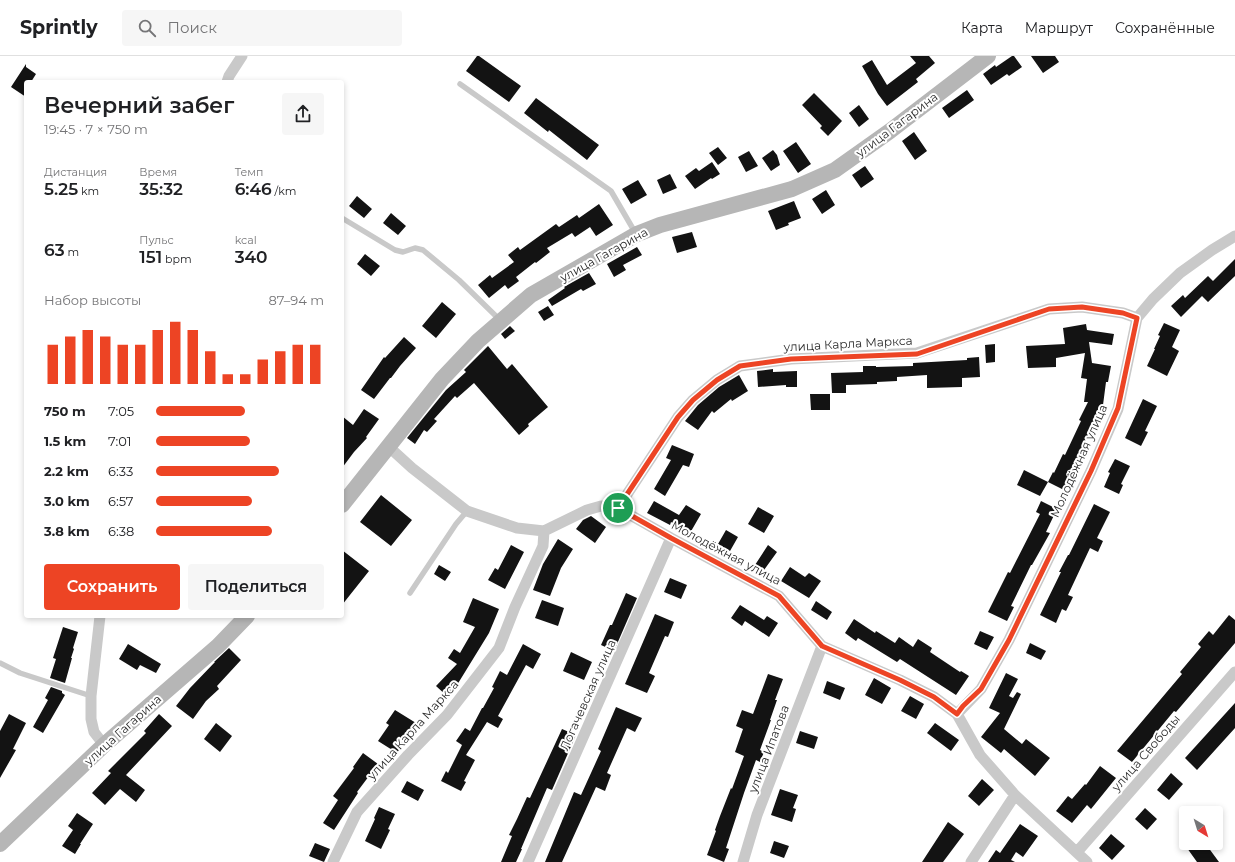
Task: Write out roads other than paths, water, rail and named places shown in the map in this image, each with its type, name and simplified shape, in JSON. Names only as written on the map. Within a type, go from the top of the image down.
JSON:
[{"type":"main road","name":"улица Гагарина","points":[[344,502],[442,379],[478,341],[531,295],[637,234],[660,225],[792,189],[835,170],[890,131],[988,56]]},
{"type":"main road","name":"улица Гагарина","points":[[0,844],[104,745],[218,646],[245,618]]},
{"type":"street","points":[[227,80],[242,56]]},
{"type":"street","name":"Молодёжная улица","points":[[957,714],[963,706],[981,689],[1009,640],[1091,471],[1118,408],[1137,318],[1153,299],[1180,273],[1212,250],[1235,236]]},
{"type":"street","name":"улица Карла Маркса","points":[[618,508],[678,417],[693,400],[717,380],[740,366],[791,359],[917,354],[1049,309],[1082,307],[1123,313],[1137,318]]},
{"type":"street","points":[[388,447],[412,468],[467,510],[517,528],[544,531],[587,510],[601,506],[618,508]]},
{"type":"street","name":"Молодёжная улица","points":[[618,508],[779,596],[822,646],[900,680],[934,697],[957,714],[980,755],[1015,795],[1087,862]]},
{"type":"street","name":"улица Карла Маркса","points":[[334,862],[357,812],[408,755],[447,715],[499,648],[515,607],[543,546],[544,531]]},
{"type":"street","name":"Логачевская улица","points":[[528,862],[671,538]]},
{"type":"street","points":[[100,618],[91,719],[94,732],[104,745]]},
{"type":"street","name":"улица Ипатова","points":[[742,862],[757,815],[822,646]]},
{"type":"street","name":"улица Свободы","points":[[1077,852],[1235,672]]},
{"type":"street","points":[[971,862],[1015,795]]},
{"type":"lane","points":[[460,84],[611,190],[637,234]]},
{"type":"lane","points":[[344,219],[395,250],[403,252],[415,248],[423,250],[459,280],[501,321]]},
{"type":"lane","points":[[410,593],[467,510]]},
{"type":"lane","points":[[0,663],[20,673],[92,696]]}]
